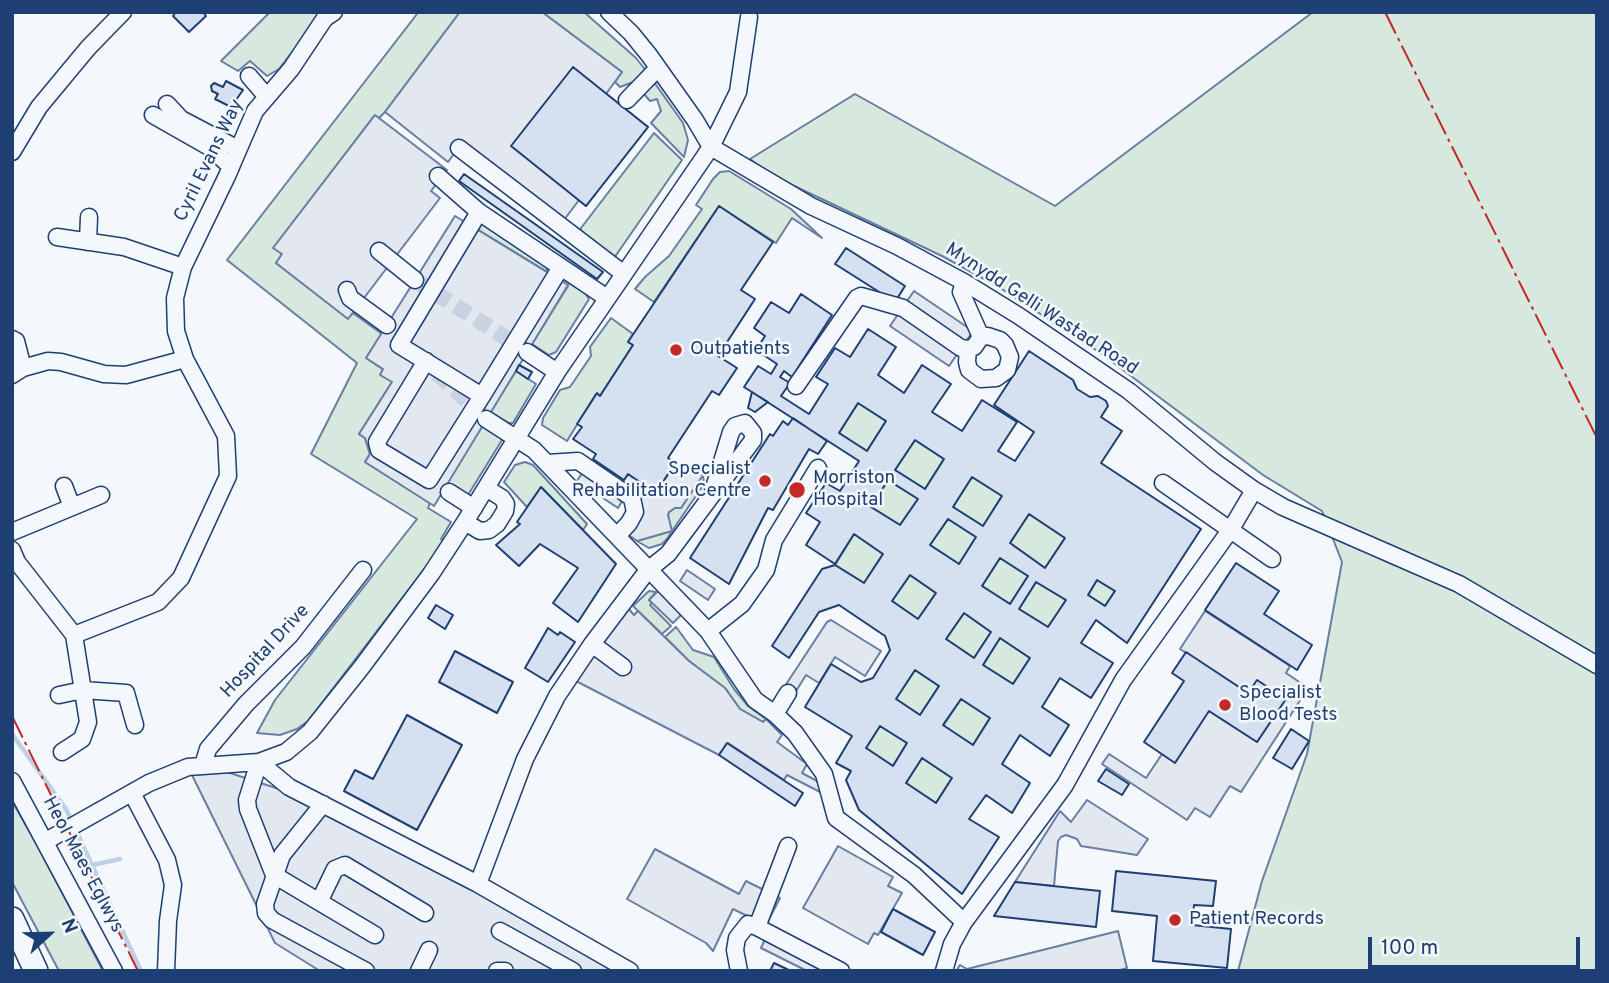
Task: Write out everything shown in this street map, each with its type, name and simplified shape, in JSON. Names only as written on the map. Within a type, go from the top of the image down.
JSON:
[{"type":"highway","points":[[12,919],[36,971]]},
{"type":"street","points":[[12,152],[38,107],[123,12]]},
{"type":"street","name":"Cyril Evans Way","points":[[74,635],[158,602],[174,586],[181,578],[228,476],[226,436],[185,359],[176,331],[175,298],[183,267],[255,111],[291,69],[325,18],[334,12]]},
{"type":"street","name":"Mynydd Gelli Wastad Road","points":[[609,12],[631,33],[658,68],[711,147],[811,206],[897,246],[964,282],[1069,348],[1254,491],[1283,507],[1459,584],[1597,665]]},
{"type":"street","points":[[46,841],[149,783],[188,767],[259,762],[286,752],[310,732],[431,574],[557,372],[711,147],[738,92],[749,17]]},
{"type":"street","points":[[627,100],[658,68]]},
{"type":"street","points":[[249,76],[267,97]]},
{"type":"street","points":[[167,104],[181,119],[239,149]]},
{"type":"street","points":[[153,115],[211,148],[231,167]]},
{"type":"street","points":[[459,148],[624,274]]},
{"type":"street","points":[[438,176],[480,212],[607,298]]},
{"type":"street","points":[[480,212],[399,345],[482,396]]},
{"type":"street","points":[[88,242],[89,217]]},
{"type":"street","points":[[57,237],[124,247],[183,267]]},
{"type":"street","points":[[379,251],[415,280]]},
{"type":"street","points":[[426,362],[377,442],[379,450],[429,480],[561,267]]},
{"type":"street","points":[[964,282],[961,292],[981,337]]},
{"type":"street","points":[[347,290],[350,298],[387,326]]},
{"type":"street","points":[[796,386],[861,296],[903,308],[961,348],[968,349]]},
{"type":"street","points":[[981,337],[994,337],[1005,345],[1010,357],[1002,375],[989,380],[975,375],[967,362],[968,349],[981,337]]},
{"type":"street","points":[[12,339],[16,341],[18,371],[48,361],[104,374],[126,375],[185,359]]},
{"type":"street","points":[[527,352],[557,372]]},
{"type":"street","points":[[486,419],[534,450],[708,631],[755,700],[795,733],[824,774],[836,818],[914,876],[964,922]]},
{"type":"street","points":[[547,463],[578,461],[632,498],[635,512],[617,537]]},
{"type":"street","points":[[708,631],[742,604],[766,570],[774,540],[818,468]]},
{"type":"street","points":[[1163,483],[1272,559]]},
{"type":"street","points":[[64,486],[72,507]]},
{"type":"street","points":[[465,522],[480,531],[489,530],[501,517],[506,504],[502,498],[486,488]]},
{"type":"street","points":[[478,884],[525,759],[557,696],[648,570],[668,554],[713,491]]},
{"type":"street","points":[[944,971],[952,944],[964,922],[1065,785],[1123,680],[1231,529],[1254,491]]},
{"type":"street","points":[[449,492],[474,508]]},
{"type":"street","points":[[12,532],[101,495]]},
{"type":"street","points":[[12,550],[17,562],[74,635],[89,722],[82,739],[62,752]]},
{"type":"street","name":"Hospital Drive","points":[[203,765],[208,749],[246,704],[303,648],[363,569]]},
{"type":"street","points":[[592,644],[623,667]]},
{"type":"street","points":[[59,695],[83,691],[126,693],[135,725]]},
{"type":"street","points":[[775,714],[788,693]]},
{"type":"street","points":[[259,762],[289,787],[478,884],[630,971]]},
{"type":"street","points":[[259,762],[247,800],[248,808],[274,875],[375,935]]},
{"type":"street","name":"Heol Maes Eglwys","points":[[12,780],[114,971]]},
{"type":"street","points":[[132,793],[167,860],[173,885],[168,920],[166,971]]},
{"type":"street","points":[[323,804],[282,855],[265,904],[266,913],[272,920],[366,971]]},
{"type":"street","points":[[757,927],[788,846]]},
{"type":"street","points":[[319,902],[335,869],[345,865],[425,913]]},
{"type":"street","points":[[739,971],[735,950],[737,939],[748,924],[839,970]]},
{"type":"street","points":[[500,931],[573,971]]},
{"type":"street","points":[[419,971],[429,950]]},
{"type":"street","points":[[497,971],[505,971]]},
{"type":"shaded area","points":[[270,12],[323,12],[279,69],[267,76],[250,61],[238,71],[221,61]]},
{"type":"shaded area","points":[[416,12],[460,12],[385,112],[379,118],[374,116],[274,247],[282,254],[276,263],[348,318],[353,313],[382,334],[366,358],[384,370],[392,382],[359,434],[365,438],[370,454],[365,462],[430,503],[428,508],[451,522],[441,539],[445,542],[308,721],[297,729],[280,735],[257,733],[275,700],[417,519],[311,454],[357,363],[227,260]]},
{"type":"shaded area","points":[[460,12],[542,12],[622,72],[606,94],[648,127],[586,206],[579,200],[561,224],[459,147],[448,162],[385,112]]},
{"type":"shaded area","points":[[542,12],[584,12],[636,58],[647,72],[641,79],[620,87],[615,82],[622,72]]},
{"type":"shaded area","points":[[1313,12],[1597,12],[1597,971],[1238,971],[1262,881],[1307,754],[1342,562],[1322,511],[1263,475],[1099,352],[997,286],[942,256],[771,175],[750,159],[855,94],[1055,206]]},
{"type":"shaded area","points":[[654,82],[683,123],[688,140],[684,157],[651,123],[661,111],[657,99],[650,101],[644,94]]},
{"type":"shaded area","points":[[375,115],[447,170],[431,191],[440,198],[348,319],[276,263],[282,254],[273,248]]},
{"type":"shaded area","points":[[654,133],[682,160],[612,261],[580,232],[581,228]]},
{"type":"shaded area","points":[[729,171],[791,209],[822,238],[792,218],[776,243],[719,206],[654,302],[635,289],[669,256],[702,209],[696,205],[713,179],[720,172]]},
{"type":"shaded area","points":[[455,216],[568,285],[434,506],[365,462],[370,454],[365,438],[359,434],[392,382],[380,375],[383,369],[366,358]]},
{"type":"shaded area","points":[[482,222],[551,263],[546,271],[477,229]]},
{"type":"shaded area","points":[[561,278],[585,293],[589,299],[556,352],[549,355],[532,344],[568,286],[559,280]]},
{"type":"shaded area","points":[[914,291],[973,331],[949,366],[890,326]]},
{"type":"shaded area","points":[[611,318],[633,334],[628,342],[633,345],[600,396],[596,394],[567,441],[542,425],[543,418],[560,390],[570,387],[591,356],[590,347]]},
{"type":"shaded area","points":[[516,371],[536,384],[513,423],[509,423],[490,412]]},
{"type":"shaded area","points":[[858,403],[886,421],[867,451],[839,433]]},
{"type":"shaded area","points":[[483,425],[502,440],[465,496],[446,484]]},
{"type":"shaded area","points":[[915,440],[944,459],[925,489],[895,470]]},
{"type":"shaded area","points":[[525,462],[533,465],[587,524],[583,530],[541,487],[527,507],[504,482],[515,465]]},
{"type":"shaded area","points":[[597,462],[624,480],[628,474],[656,493],[675,463],[703,475],[681,508],[669,512],[672,531],[637,541],[615,525],[628,517],[625,496],[618,508],[577,481],[584,470]]},
{"type":"shaded area","points":[[703,475],[704,484],[662,544],[649,548],[637,541],[671,531],[669,512],[681,508]]},
{"type":"shaded area","points":[[972,477],[1002,496],[983,526],[953,507]]},
{"type":"shaded area","points":[[888,480],[918,499],[900,525],[871,507]]},
{"type":"shaded area","points":[[1029,514],[1065,538],[1045,568],[1010,543]]},
{"type":"shaded area","points":[[948,519],[976,537],[959,564],[930,545]]},
{"type":"shaded area","points":[[854,534],[883,554],[864,583],[835,565]]},
{"type":"shaded area","points":[[1000,558],[1028,576],[1010,604],[982,586]]},
{"type":"shaded area","points":[[687,570],[715,589],[708,600],[680,581]]},
{"type":"shaded area","points":[[910,575],[936,593],[918,619],[892,601]]},
{"type":"shaded area","points":[[1097,580],[1115,591],[1105,606],[1088,595]]},
{"type":"shaded area","points":[[1036,582],[1066,600],[1048,627],[1019,609]]},
{"type":"shaded area","points":[[649,591],[656,592],[649,600],[652,603],[650,605],[671,626],[662,634],[633,606]]},
{"type":"shaded area","points":[[658,591],[682,614],[673,623],[649,600]]},
{"type":"shaded area","points":[[628,608],[634,615],[638,611],[689,661],[725,688],[740,709],[763,722],[766,719],[782,735],[777,742],[807,764],[802,773],[817,781],[822,793],[787,775],[784,780],[728,743],[719,755],[576,681]]},
{"type":"shaded area","points":[[1205,611],[1290,666],[1286,673],[1308,688],[1241,792],[1230,786],[1210,817],[1195,808],[1187,820],[1102,764],[1109,754],[1146,778],[1162,754],[1209,711],[1257,742],[1285,699],[1248,693],[1180,649]]},
{"type":"shaded area","points":[[964,613],[991,632],[974,658],[946,639]]},
{"type":"shaded area","points":[[831,620],[881,651],[865,676],[835,657],[819,683],[806,675],[793,696],[783,689],[827,622]]},
{"type":"shaded area","points":[[676,627],[693,650],[714,657],[748,706],[766,719],[763,722],[740,709],[725,688],[689,661],[665,637]]},
{"type":"shaded area","points":[[1000,638],[1030,658],[1013,684],[983,665]]},
{"type":"shaded area","points":[[915,670],[939,686],[920,715],[896,699]]},
{"type":"shaded area","points":[[961,699],[990,718],[973,745],[943,726]]},
{"type":"shaded area","points":[[880,726],[907,743],[893,766],[866,748]]},
{"type":"shaded area","points":[[922,758],[952,778],[936,803],[906,783]]},
{"type":"shaded area","points":[[221,770],[285,791],[445,872],[617,971],[320,971],[275,943],[190,771]]},
{"type":"shaded area","points":[[1087,800],[1148,839],[1137,855],[1081,846],[1077,839],[1066,835],[1058,841],[1054,886],[1015,882],[1060,811],[1071,822]]},
{"type":"shaded area","points":[[12,801],[103,971],[59,971],[12,882]]},
{"type":"shaded area","points":[[838,846],[893,877],[888,886],[902,893],[878,935],[874,933],[868,944],[803,908]]},
{"type":"shaded area","points":[[655,849],[739,894],[746,881],[780,898],[766,925],[733,909],[713,951],[706,943],[627,899]]},
{"type":"shaded area","points":[[1118,931],[1127,968],[1117,971],[956,971],[960,965],[967,969]]},
{"type":"shaded area","points":[[766,937],[824,966],[822,971],[807,971],[761,948]]},
{"type":"building","points":[[176,12],[203,12],[206,16],[189,32],[173,16]]},
{"type":"building","points":[[573,67],[648,127],[586,206],[511,146]]},
{"type":"building","points":[[226,81],[243,90],[231,107],[215,99],[218,94],[212,91],[211,86],[214,83],[223,87]]},
{"type":"building","points":[[464,174],[603,272],[597,279],[459,181]]},
{"type":"building","name":"Outpatients","points":[[719,206],[773,242],[741,290],[755,299],[718,356],[737,368],[719,395],[712,391],[668,458],[675,463],[656,493],[628,474],[624,480],[593,459],[596,454],[573,439],[582,427],[577,424],[597,393],[600,396],[633,345],[628,342]]},
{"type":"building","points":[[846,248],[905,286],[895,302],[835,264]]},
{"type":"building","points":[[801,294],[832,315],[792,377],[784,371],[780,377],[790,383],[781,396],[809,414],[828,384],[816,377],[835,348],[850,357],[868,329],[896,347],[878,375],[904,393],[922,365],[951,384],[932,412],[962,431],[982,400],[1017,422],[998,451],[1015,461],[1034,432],[994,405],[1029,351],[1073,380],[1077,389],[1090,397],[1098,396],[1106,401],[1108,406],[1101,417],[1122,431],[1101,463],[1201,529],[1127,643],[1096,620],[1081,643],[1113,663],[1091,698],[1060,678],[1042,707],[1069,725],[1050,756],[1020,735],[1002,764],[1030,783],[1012,813],[986,795],[969,819],[999,837],[962,894],[859,810],[846,780],[851,771],[836,763],[852,736],[805,707],[831,664],[861,682],[873,678],[890,650],[885,636],[839,605],[819,612],[789,658],[772,646],[822,569],[835,565],[864,583],[883,554],[854,534],[835,564],[806,545],[820,522],[806,513],[826,483],[840,491],[859,461],[744,387],[758,366],[771,374],[777,364],[756,350],[765,336],[754,328],[771,302],[789,313]],"holes":[[[858,403],[886,421],[867,451],[839,433]],[[915,440],[944,459],[925,489],[895,470]],[[972,477],[1002,496],[983,526],[953,507]],[[888,480],[918,499],[900,525],[871,507]],[[1029,514],[1065,538],[1045,568],[1010,543]],[[948,519],[976,537],[959,564],[930,545]],[[1000,558],[1028,576],[1010,604],[982,586]],[[910,575],[936,593],[918,619],[892,601]],[[1097,580],[1115,591],[1105,606],[1088,595]],[[1036,582],[1066,600],[1048,627],[1019,609]],[[964,613],[991,632],[974,658],[946,639]],[[1000,638],[1030,658],[1013,684],[983,665]],[[915,670],[939,686],[920,715],[896,699]],[[961,699],[990,718],[973,745],[943,725]],[[880,726],[907,743],[893,766],[866,748]],[[922,758],[952,778],[936,803],[906,783]]]},
{"type":"building","points":[[519,365],[532,372],[528,379],[516,371]]},
{"type":"building","points":[[752,392],[768,402],[755,412],[748,408]]},
{"type":"building","name":"Specialist Rehabilitation Centre","points":[[793,418],[827,441],[818,454],[809,449],[773,510],[768,508],[729,584],[690,558],[770,434],[773,436],[783,421],[788,425]]},
{"type":"building","points":[[541,487],[616,564],[578,622],[553,603],[578,568],[540,544],[519,566],[496,545],[520,524],[517,522]]},
{"type":"building","points":[[1236,563],[1279,591],[1264,614],[1312,645],[1297,670],[1205,610]]},
{"type":"building","points":[[436,605],[453,615],[445,629],[428,618]]},
{"type":"building","points":[[548,628],[575,642],[548,682],[525,668]]},
{"type":"building","points":[[455,651],[513,682],[497,713],[439,682]]},
{"type":"building","name":"Specialist Blood Tests","points":[[1186,652],[1248,693],[1257,680],[1286,699],[1257,742],[1209,711],[1175,763],[1144,742],[1184,681],[1172,673]]},
{"type":"building","points":[[407,715],[462,745],[417,830],[344,791],[355,770],[373,779]]},
{"type":"building","points":[[1291,729],[1309,741],[1292,769],[1273,758]]},
{"type":"building","points":[[727,743],[803,793],[795,806],[719,755]]},
{"type":"building","points":[[1106,769],[1129,784],[1122,795],[1098,781]]},
{"type":"building","name":"Patient Records","points":[[1116,871],[1216,881],[1213,906],[1194,905],[1192,925],[1231,929],[1227,968],[1153,961],[1157,916],[1112,911]]},
{"type":"building","points":[[1015,882],[1100,891],[1096,927],[994,916]]},
{"type":"building","points":[[893,909],[935,932],[923,955],[881,932]]},
{"type":"building","points":[[774,963],[791,971],[770,971]]},
{"type":"waterway","points":[[12,734],[66,809],[141,971]]},
{"type":"waterway","points":[[92,865],[120,859]]},
{"type":"tunnel","points":[[415,280],[525,350]]},
{"type":"tunnel","points":[[437,373],[484,417]]},
{"type":"power","points":[[1385,12],[1597,438]]},
{"type":"power","points":[[12,716],[138,971]]},
{"type":"place","name":"Outpatients","points":[[676,350]]},
{"type":"place","name":"Specialist Rehabilitation Centre","points":[[765,481]]},
{"type":"place","name":"Morriston Hospital","points":[[797,490]]},
{"type":"place","name":"Specialist Blood Tests","points":[[1225,705]]},
{"type":"place","name":"Patient Records","points":[[1175,920]]}]
